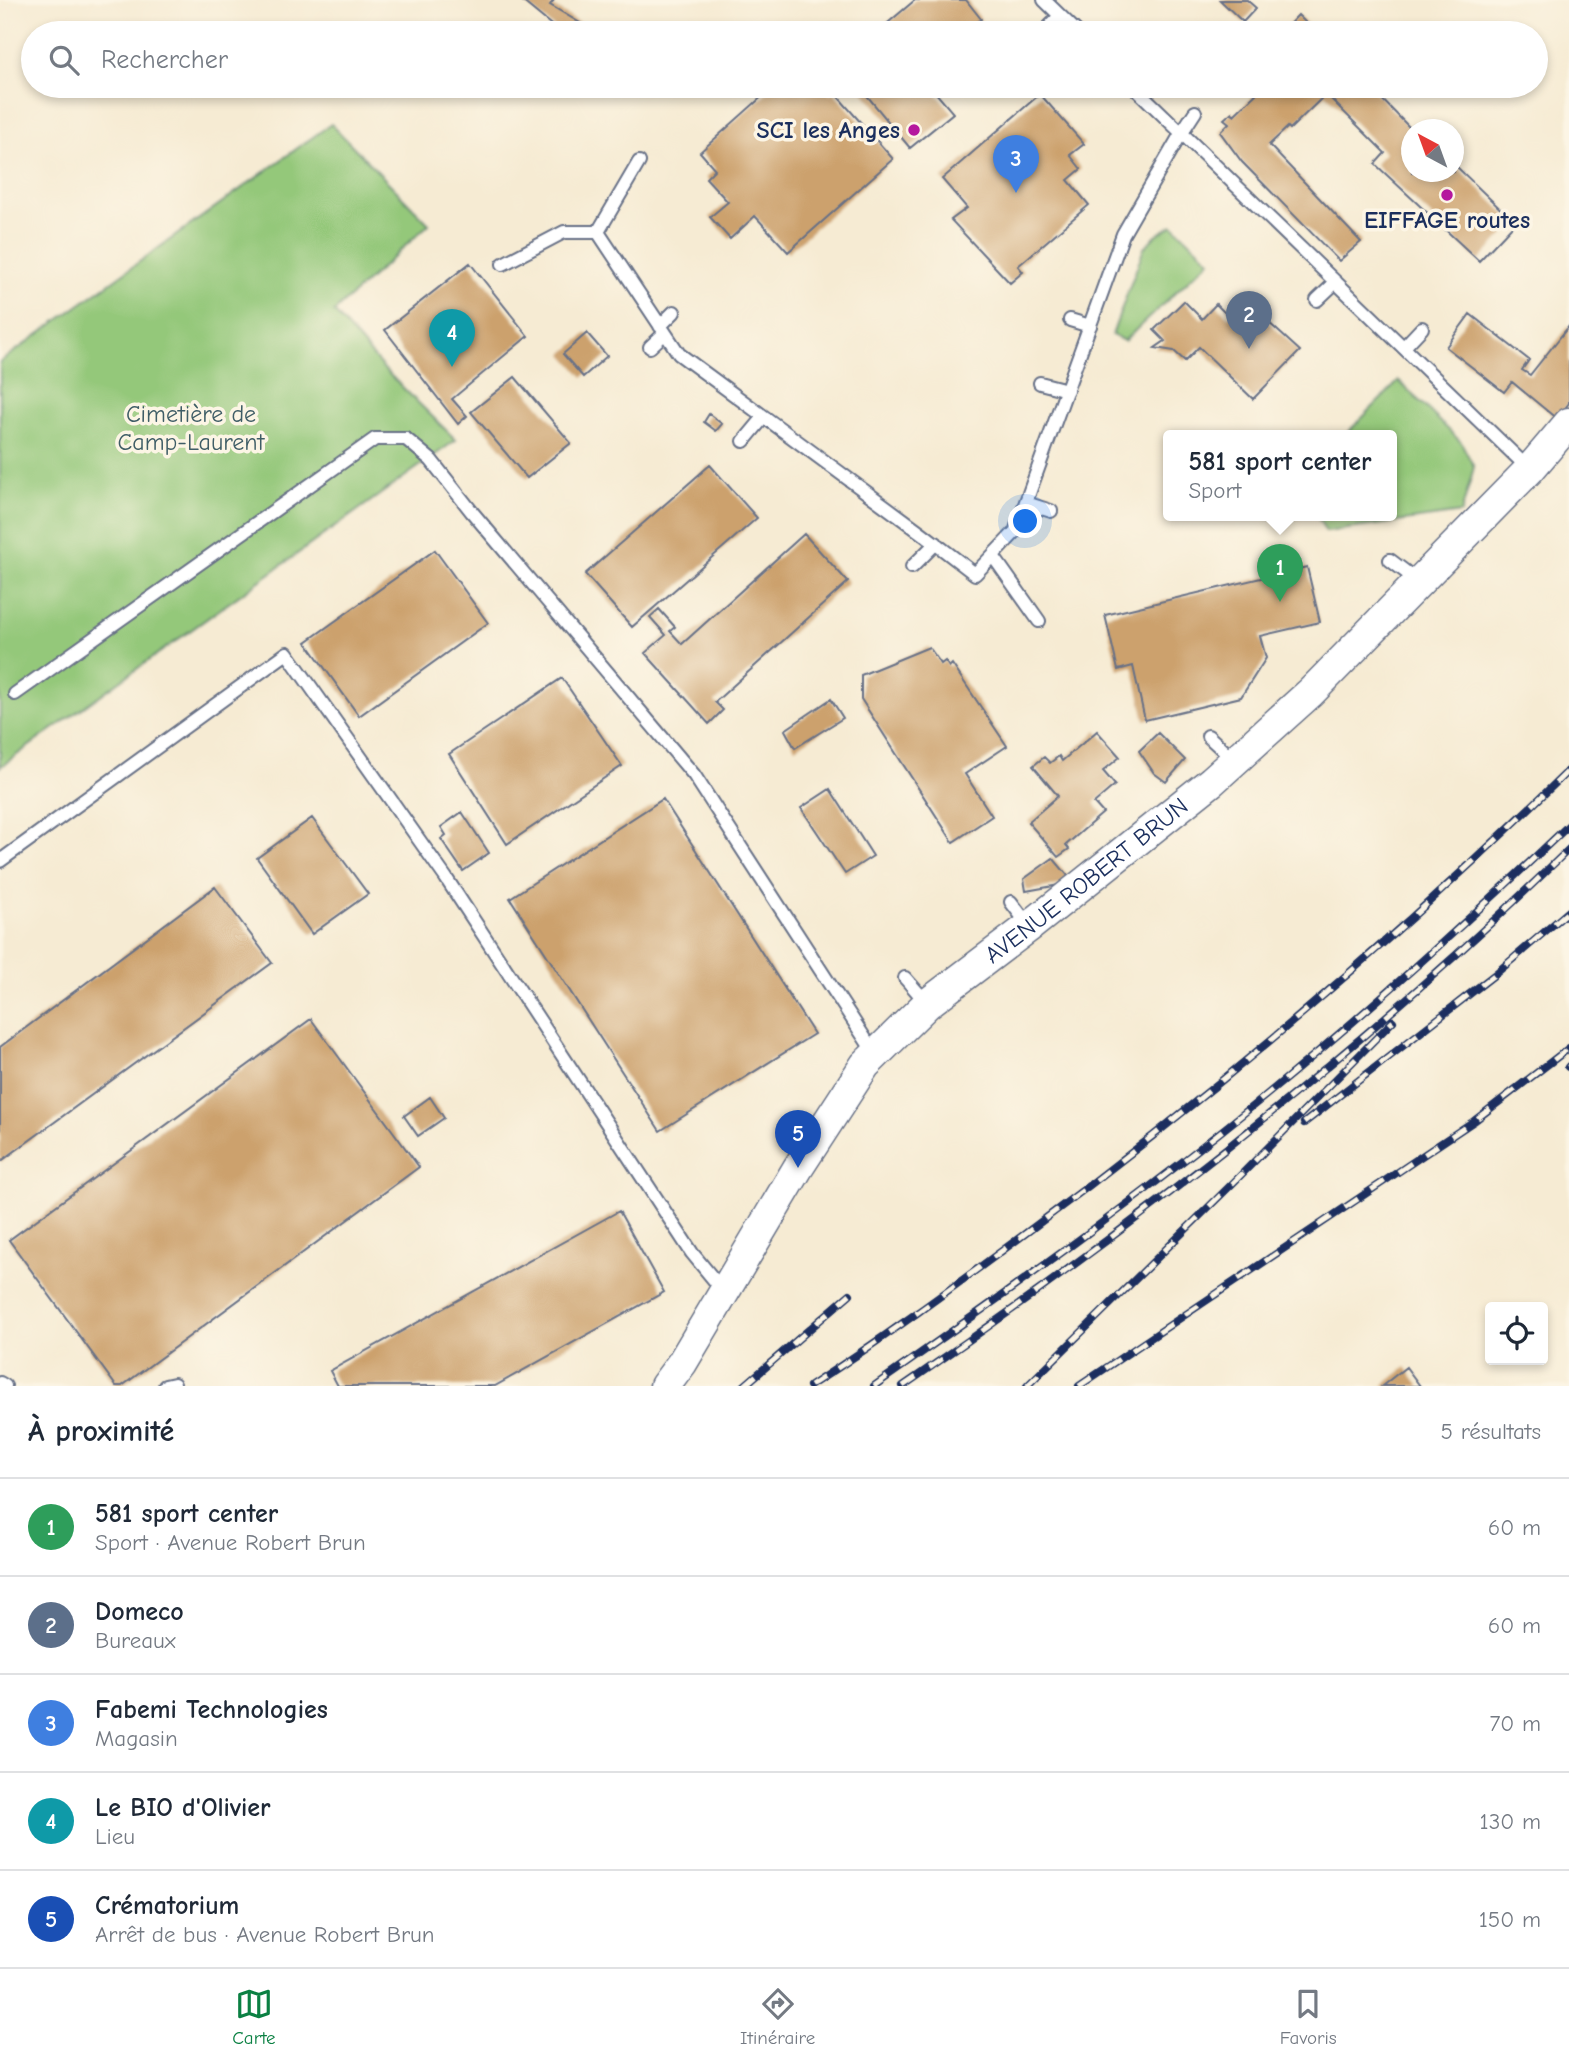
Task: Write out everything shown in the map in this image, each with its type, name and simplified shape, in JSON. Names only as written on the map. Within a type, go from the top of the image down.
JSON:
[{"type":"street","name":"AVENUE ROBERT BRUN","points":[[666,1386],[835,1108],[865,1065],[928,1004],[1030,926],[1234,761],[1311,692],[1530,469],[1569,423]]},
{"type":"lane","points":[[1044,0],[1065,21]]},
{"type":"lane","points":[[1055,21],[1060,16]]},
{"type":"lane","points":[[1146,98],[1530,469]]},
{"type":"lane","points":[[598,232],[679,354],[975,574],[1015,532],[1123,234],[1195,112]]},
{"type":"lane","points":[[598,232],[639,162]]},
{"type":"lane","points":[[503,264],[564,232],[598,232]]},
{"type":"lane","points":[[1317,300],[1336,282]]},
{"type":"lane","points":[[650,347],[674,312]]},
{"type":"lane","points":[[1070,320],[1090,326]]},
{"type":"lane","points":[[1404,347],[1422,328]]},
{"type":"lane","points":[[1040,383],[1067,390]]},
{"type":"lane","points":[[744,441],[764,416]]},
{"type":"lane","points":[[15,694],[375,439],[406,439],[431,460],[694,775],[875,1055]]},
{"type":"lane","points":[[1026,503],[1051,511]]},
{"type":"lane","points":[[912,568],[936,543]]},
{"type":"lane","points":[[993,556],[1039,621]]},
{"type":"lane","points":[[1390,560],[1420,582]]},
{"type":"lane","points":[[0,861],[287,653],[446,878],[692,1253],[724,1292]]},
{"type":"lane","points":[[1208,736],[1234,761]]},
{"type":"lane","points":[[1011,902],[1030,926]]},
{"type":"lane","points":[[905,978],[928,1004]]},
{"type":"lane","points":[[0,1383],[5,1386]]},
{"type":"green space","name":"Cimetière de Camp-Laurent","points":[[331,124],[429,224],[334,312],[384,369],[456,440],[0,767],[0,362]]},
{"type":"green space","points":[[1173,225],[1210,260],[1124,341],[1112,335],[1144,248],[1156,235]]},
{"type":"green space","points":[[1399,381],[1461,442],[1474,467],[1461,513],[1326,532],[1320,521],[1397,521],[1397,430],[1350,430]]},
{"type":"building","points":[[521,0],[554,0],[550,5],[577,21],[546,21]]},
{"type":"building","points":[[915,0],[966,0],[981,19],[979,21],[890,21]]},
{"type":"building","points":[[1220,0],[1247,0],[1256,8],[1242,21]]},
{"type":"building","points":[[1298,15],[1304,21],[1292,21]]},
{"type":"building","points":[[761,98],[839,98],[893,159],[788,252],[755,216],[730,239],[710,217],[728,202],[706,178],[715,169],[700,152]]},
{"type":"building","name":"SCI les Anges","points":[[869,98],[940,98],[953,113],[910,148]]},
{"type":"building","points":[[1035,98],[1044,98],[1084,144],[1070,155],[1081,169],[1068,180],[1089,205],[1018,266],[1023,272],[1010,283],[951,220],[967,208],[942,179]]},
{"type":"building","name":"EIFFAGE routes","points":[[1252,98],[1322,98],[1269,145],[1361,242],[1339,261],[1242,162],[1220,132],[1229,123],[1224,119],[1232,112],[1234,115]]},
{"type":"building","name":"EIFFAGE routes","points":[[1330,98],[1381,98],[1401,119],[1401,182],[1464,182],[1464,174],[1515,223],[1479,261],[1375,164],[1385,153]]},
{"type":"building","points":[[470,263],[528,336],[452,399],[467,416],[458,424],[385,330]]},
{"type":"building","points":[[1184,301],[1202,319],[1216,304],[1229,317],[1245,301],[1300,351],[1253,399],[1199,347],[1185,361],[1174,351],[1155,348],[1165,341],[1154,330]]},
{"type":"building","points":[[1470,314],[1529,360],[1522,370],[1530,375],[1569,326],[1569,403],[1557,419],[1512,382],[1504,392],[1446,347]]},
{"type":"building","points":[[587,333],[607,356],[583,377],[563,354]]},
{"type":"building","points":[[515,377],[571,443],[527,478],[471,412]]},
{"type":"building","points":[[709,414],[722,424],[716,431],[704,422]]},
{"type":"building","points":[[710,465],[757,518],[632,627],[585,574]]},
{"type":"building","points":[[804,534],[848,582],[715,702],[723,710],[709,724],[645,653],[666,635],[650,617],[659,609],[675,627],[670,631],[682,644]]},
{"type":"building","points":[[435,550],[488,623],[359,716],[306,642]]},
{"type":"building","points":[[1307,567],[1320,622],[1260,636],[1266,658],[1241,697],[1145,720],[1133,666],[1118,670],[1105,615]]},
{"type":"building","points":[[929,647],[941,664],[945,661],[949,667],[952,664],[1007,746],[965,774],[992,816],[953,842],[861,699],[861,675]]},
{"type":"building","points":[[562,678],[622,766],[507,844],[449,754]]},
{"type":"building","points":[[831,699],[843,718],[795,748],[785,730]]},
{"type":"building","points":[[1097,731],[1120,757],[1103,771],[1115,785],[1094,803],[1103,813],[1066,845],[1069,849],[1058,857],[1028,822],[1058,796],[1033,766],[1044,757],[1050,763],[1059,756],[1062,761]]},
{"type":"building","points":[[1158,733],[1185,760],[1166,782],[1154,773],[1139,751]]},
{"type":"building","points":[[830,789],[873,856],[845,874],[801,808]]},
{"type":"building","points":[[663,799],[814,1034],[660,1131],[510,898]]},
{"type":"building","points":[[462,812],[489,853],[463,871],[441,839],[446,835],[441,827]]},
{"type":"building","points":[[312,818],[368,894],[312,934],[257,858]]},
{"type":"building","points":[[1053,858],[1069,877],[1059,885],[1026,891],[1024,879]]},
{"type":"building","points":[[215,887],[272,963],[0,1162],[0,1047]]},
{"type":"building","points":[[311,1019],[419,1167],[122,1386],[116,1386],[9,1240]]},
{"type":"building","points":[[430,1097],[444,1118],[418,1136],[404,1116]]},
{"type":"building","points":[[619,1211],[664,1292],[495,1386],[338,1386],[330,1371]]},
{"type":"building","points":[[1406,1367],[1420,1386],[1382,1386]]},
{"type":"railway","points":[[810,1386],[891,1332],[1022,1236],[1235,1070],[1438,894],[1569,770]]},
{"type":"railway","points":[[874,1386],[1072,1245],[1265,1096],[1419,964],[1569,825]]},
{"type":"railway","points":[[903,1386],[1078,1262],[1248,1132],[1412,994],[1569,849]]},
{"type":"railway","points":[[1304,1123],[1494,975],[1569,911]]},
{"type":"railway","points":[[1027,1386],[1393,1021]]},
{"type":"railway","points":[[1079,1386],[1474,1121],[1569,1048]]},
{"type":"railway","points":[[744,1386],[850,1294]]},
{"type":"place","name":"SCI les Anges","points":[[914,130]]},
{"type":"place","name":"Fabemi Technologies","points":[[1016,193]]},
{"type":"place","name":"EIFFAGE routes","points":[[1447,195]]},
{"type":"place","name":"Domeco","points":[[1249,349]]},
{"type":"place","name":"Le BIO d'Olivier","points":[[452,367]]},
{"type":"place","name":"581 sport center","points":[[1280,602]]},
{"type":"place","name":"Crématorium","points":[[798,1168]]}]
